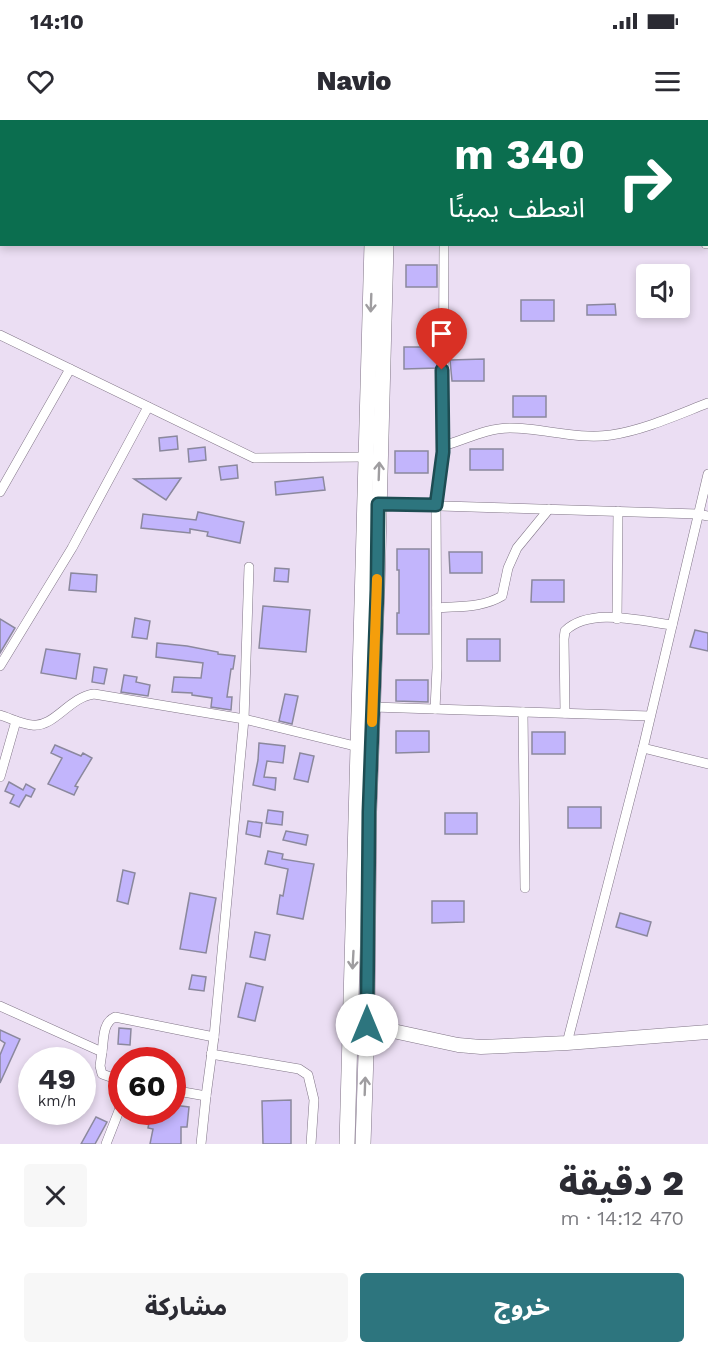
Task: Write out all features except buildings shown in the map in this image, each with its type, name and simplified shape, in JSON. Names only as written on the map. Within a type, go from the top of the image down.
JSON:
[{"type":"main road","points":[[363,1144],[367,1025],[366,457],[372,246]]},
{"type":"main road","points":[[347,1144],[349,1022],[365,749],[373,707],[386,246]]},
{"type":"street","points":[[435,709],[436,505],[443,446],[444,246]]},
{"type":"street","points":[[0,335],[254,458],[366,457]]},
{"type":"street","points":[[0,492],[70,369]]},
{"type":"street","points":[[443,446],[491,430],[509,428],[594,436],[611,435],[708,403]]},
{"type":"street","points":[[0,666],[72,548],[148,406]]},
{"type":"street","points":[[567,1043],[643,748],[672,625],[703,515],[708,474]]},
{"type":"street","points":[[378,504],[703,515]]},
{"type":"street","points":[[437,608],[477,605],[502,597],[508,568],[517,548],[549,509]]},
{"type":"street","points":[[617,619],[618,511]]},
{"type":"street","points":[[201,1144],[214,1037],[244,719],[249,567]]},
{"type":"street","points":[[565,713],[565,631],[572,624],[586,618],[672,625]]},
{"type":"street","points":[[0,715],[40,725],[76,700],[85,695],[94,694],[244,719],[365,749]]},
{"type":"street","points":[[373,707],[650,716]]},
{"type":"street","points":[[523,712],[525,888]]},
{"type":"street","points":[[0,777],[16,720]]},
{"type":"street","points":[[643,748],[708,764]]},
{"type":"street","points":[[0,1006],[102,1053]]},
{"type":"street","points":[[108,1076],[102,1074],[100,1066],[106,1027],[109,1020],[115,1017],[214,1037]]},
{"type":"street","points":[[349,1022],[458,1045],[481,1047],[708,1032]]},
{"type":"street","points":[[211,1054],[299,1070],[308,1075],[314,1100],[311,1144]]},
{"type":"street","points":[[186,1092],[206,1096]]},
{"type":"street","points":[[106,1144],[113,1125]]},
{"type":"slow traffic","points":[[372,722],[377,579]]},
{"type":"route","points":[[367,1025],[369,812],[378,504],[436,505],[443,452],[442,370]]}]
